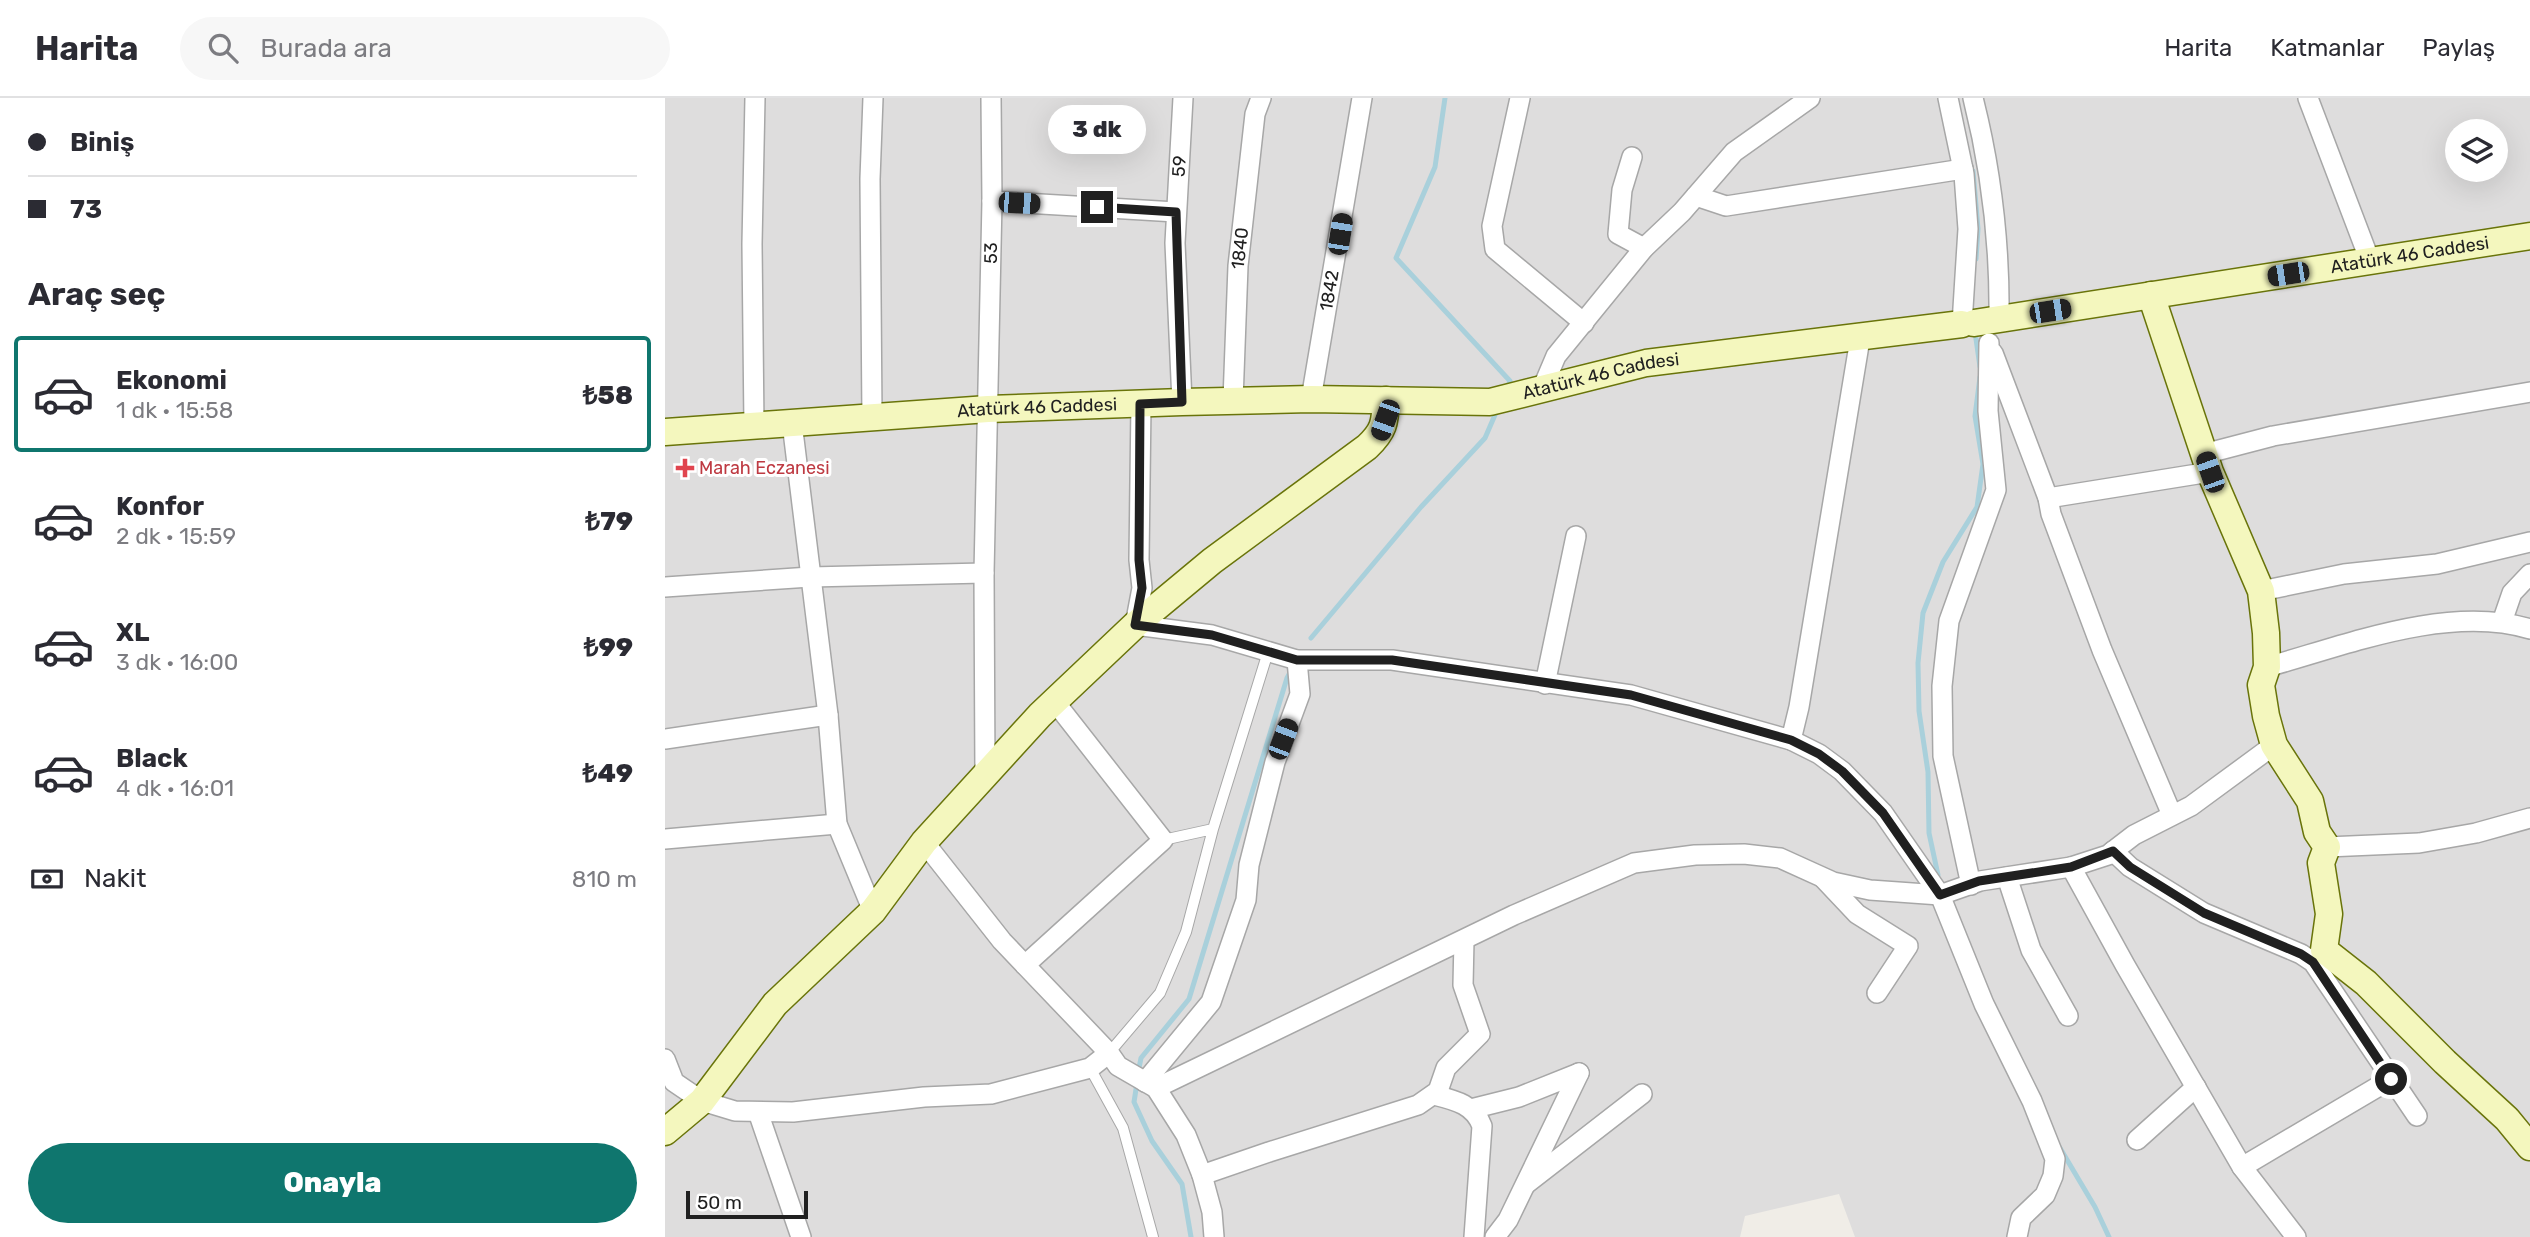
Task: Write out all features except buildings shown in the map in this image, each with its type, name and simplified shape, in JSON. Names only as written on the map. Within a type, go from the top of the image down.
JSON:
[{"type":"street","points":[[754,426],[752,244],[755,98]]},
{"type":"street","points":[[872,416],[870,179],[873,98]]},
{"type":"street","name":"53","points":[[985,776],[984,573],[992,201],[991,98]]},
{"type":"street","name":"59","points":[[1182,402],[1176,212],[1183,98]]},
{"type":"street","name":"1840","points":[[1233,400],[1238,265],[1255,114],[1261,98]]},
{"type":"street","name":"1842","points":[[1311,399],[1362,98]]},
{"type":"street","points":[[1520,98],[1492,226],[1495,249],[1584,323]]},
{"type":"street","points":[[1542,389],[1556,356],[1644,248],[1696,196],[1734,152],[1810,98]]},
{"type":"street","points":[[1948,98],[1963,169],[1968,229],[1982,326],[1996,489],[1949,621],[1942,686],[1943,756],[1971,885]]},
{"type":"street","points":[[1973,98],[1997,220],[2000,268],[1982,326],[2048,498],[2051,514],[2102,650],[2172,815]]},
{"type":"street","points":[[2308,98],[2370,261]]},
{"type":"street","points":[[1632,157],[1622,190],[1618,234],[1644,248]]},
{"type":"street","points":[[1696,196],[1726,206],[1963,169]]},
{"type":"street","points":[[992,201],[1176,212]]},
{"type":"street","name":"Atatürk 46 Caddesi","points":[[665,432],[988,409],[1233,400],[1502,399],[1646,363],[1982,326],[2151,295],[2530,236]]},
{"type":"street","points":[[2151,295],[2207,463],[2261,591],[2267,667],[2261,685],[2274,745],[2310,801],[2317,832],[2327,847]]},
{"type":"street","points":[[1791,740],[1799,706],[1860,339]]},
{"type":"street","points":[[2048,498],[2207,463],[2273,436],[2530,392]]},
{"type":"street","points":[[665,1132],[702,1101],[775,1004],[873,911],[924,842],[1055,702],[1135,625],[1212,561],[1367,447],[1380,435],[1385,420],[1386,400]]},
{"type":"street","points":[[1135,625],[1142,588],[1139,560],[1140,404]]},
{"type":"street","points":[[792,423],[828,715],[837,824],[873,911]]},
{"type":"street","points":[[1545,684],[1576,536]]},
{"type":"street","points":[[2261,591],[2344,574],[2437,564],[2530,542]]},
{"type":"street","points":[[665,587],[810,578],[984,573]]},
{"type":"street","points":[[2502,622],[2512,593],[2530,574]]},
{"type":"street","points":[[2267,667],[2405,629],[2461,622],[2502,622],[2530,629]]},
{"type":"street","points":[[1135,625],[1212,635],[1297,660],[1392,660],[1631,695],[1791,740],[1819,754],[1842,771],[1883,813],[1940,895],[1984,1004],[2032,1101],[2055,1159],[2053,1176],[2045,1195],[2021,1217],[2017,1237]]},
{"type":"street","points":[[1144,1081],[1211,1002],[1246,900],[1249,865],[1275,762],[1300,694],[1297,660]]},
{"type":"street","points":[[1025,965],[1163,840],[1055,702]]},
{"type":"street","points":[[665,740],[828,715]]},
{"type":"street","points":[[1144,1081],[1634,863],[1695,855],[1744,854],[1780,858],[1822,877],[1870,890],[1940,895],[2007,877],[2071,867],[2113,851],[2134,835],[2191,806],[2274,745]]},
{"type":"street","points":[[2327,847],[2419,843],[2476,833],[2530,818]]},
{"type":"street","points":[[665,839],[837,824]]},
{"type":"street","points":[[924,842],[1002,941],[1109,1053],[1118,1066],[1144,1081],[1186,1135],[1202,1175],[1212,1212],[1214,1237]]},
{"type":"street","points":[[2327,847],[2321,863],[2329,914],[2318,956],[2391,1079],[2417,1116]]},
{"type":"street","points":[[2113,851],[2130,867],[2204,913],[2301,954],[2318,956],[2366,983],[2507,1119],[2530,1147]]},
{"type":"street","points":[[2071,867],[2242,1167],[2296,1237]]},
{"type":"street","points":[[1822,877],[1857,914],[1908,946],[1877,993]]},
{"type":"street","points":[[2007,877],[2031,950],[2068,1016]]},
{"type":"street","points":[[1202,1175],[1418,1105],[1438,1091],[1446,1068],[1481,1034],[1463,985],[1464,940]]},
{"type":"street","points":[[665,1059],[674,1082],[702,1101],[735,1111],[793,1112],[924,1097],[991,1094],[1090,1068],[1109,1053]]},
{"type":"street","points":[[1471,1109],[1519,1097],[1579,1073],[1508,1220],[1495,1237]]},
{"type":"street","points":[[2242,1167],[2391,1079]]},
{"type":"street","points":[[2137,1140],[2196,1087]]},
{"type":"street","points":[[1434,1094],[1471,1109],[1482,1126],[1474,1237]]},
{"type":"street","points":[[1525,1185],[1642,1094]]},
{"type":"street","points":[[758,1112],[801,1237]]},
{"type":"lane","points":[[1109,1053],[1160,993],[1186,932],[1213,829],[1268,652]]},
{"type":"lane","points":[[1163,840],[1213,829]]},
{"type":"lane","points":[[1090,1068],[1123,1128],[1153,1237]]},
{"type":"shaded area","points":[[665,98],[2530,98],[2530,1237],[1855,1237],[1839,1194],[1745,1216],[1740,1237],[665,1237]]},
{"type":"waterway","points":[[1445,98],[1435,167],[1396,258],[1510,381],[1507,389]]},
{"type":"waterway","points":[[1973,171],[1978,229],[1976,259]]},
{"type":"waterway","points":[[1975,332],[1980,367]]},
{"type":"waterway","points":[[1938,875],[1929,833],[1928,772],[1919,711],[1918,663],[1923,613],[1943,562],[1977,507],[1983,464],[1975,416],[1980,377]]},
{"type":"waterway","points":[[1311,638],[1421,507],[1485,438],[1498,408]]},
{"type":"waterway","points":[[1138,1073],[1141,1058],[1189,999],[1292,669]]},
{"type":"waterway","points":[[1137,1083],[1134,1102],[1152,1141],[1182,1184],[1191,1237]]},
{"type":"waterway","points":[[2060,1148],[2095,1207],[2109,1237]]},
{"type":"place","name":"Marah Eczanesi","points":[[685,468]]},
{"type":"route","points":[[1097,207],[1176,212],[1182,402],[1140,404],[1139,560],[1142,588],[1135,625],[1212,635],[1297,660],[1392,660],[1631,695],[1791,740],[1819,754],[1842,771],[1883,813],[1940,895],[1979,881],[2071,867],[2113,851],[2130,867],[2204,913],[2301,954],[2313,962],[2391,1079]]}]
